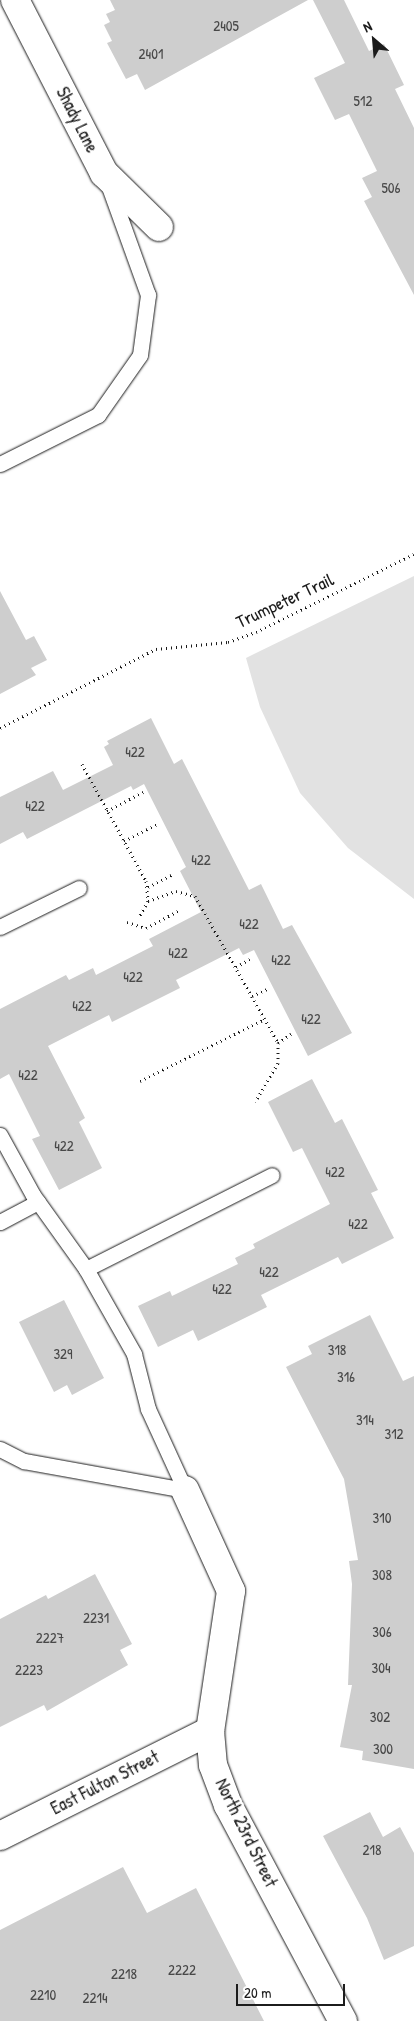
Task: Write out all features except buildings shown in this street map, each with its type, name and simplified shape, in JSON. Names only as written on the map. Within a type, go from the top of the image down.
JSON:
[{"type":"street","name":"Shady Lane","points":[[15,0],[104,173],[159,226]]},
{"type":"street","name":"North 23rd Street","points":[[185,1490],[231,1591],[210,1731],[213,1765],[228,1805],[343,2021]]},
{"type":"street","name":"East Fulton Street","points":[[0,1836],[210,1731]]},
{"type":"lane","points":[[0,464],[98,415],[140,355],[148,296],[104,173]]},
{"type":"lane","points":[[0,926],[79,888]]},
{"type":"lane","points":[[0,1135],[38,1202],[86,1269],[134,1354],[148,1408],[185,1490]]},
{"type":"lane","points":[[86,1269],[272,1175]]},
{"type":"lane","points":[[0,1222],[38,1202]]},
{"type":"lane","points":[[0,1449],[24,1461],[185,1490]]},
{"type":"path","name":"Trumpeter Trail","points":[[0,728],[156,649],[228,642],[256,632],[414,554]]},
{"type":"path","points":[[82,764],[148,887],[148,901],[139,916]]},
{"type":"path","points":[[107,811],[143,792]]},
{"type":"path","points":[[124,841],[158,824]]},
{"type":"path","points":[[148,887],[173,874]]},
{"type":"path","points":[[148,901],[176,891],[195,896],[278,1043],[278,1063],[255,1102]]},
{"type":"path","points":[[127,922],[146,928],[180,910]]},
{"type":"path","points":[[236,967],[250,959]]},
{"type":"path","points":[[252,996],[267,989]]},
{"type":"path","points":[[140,1081],[265,1019]]},
{"type":"path","points":[[278,1043],[291,1034]]},
{"type":"shaded area","points":[[414,576],[414,899],[348,848],[300,793],[260,707],[246,658]]}]
